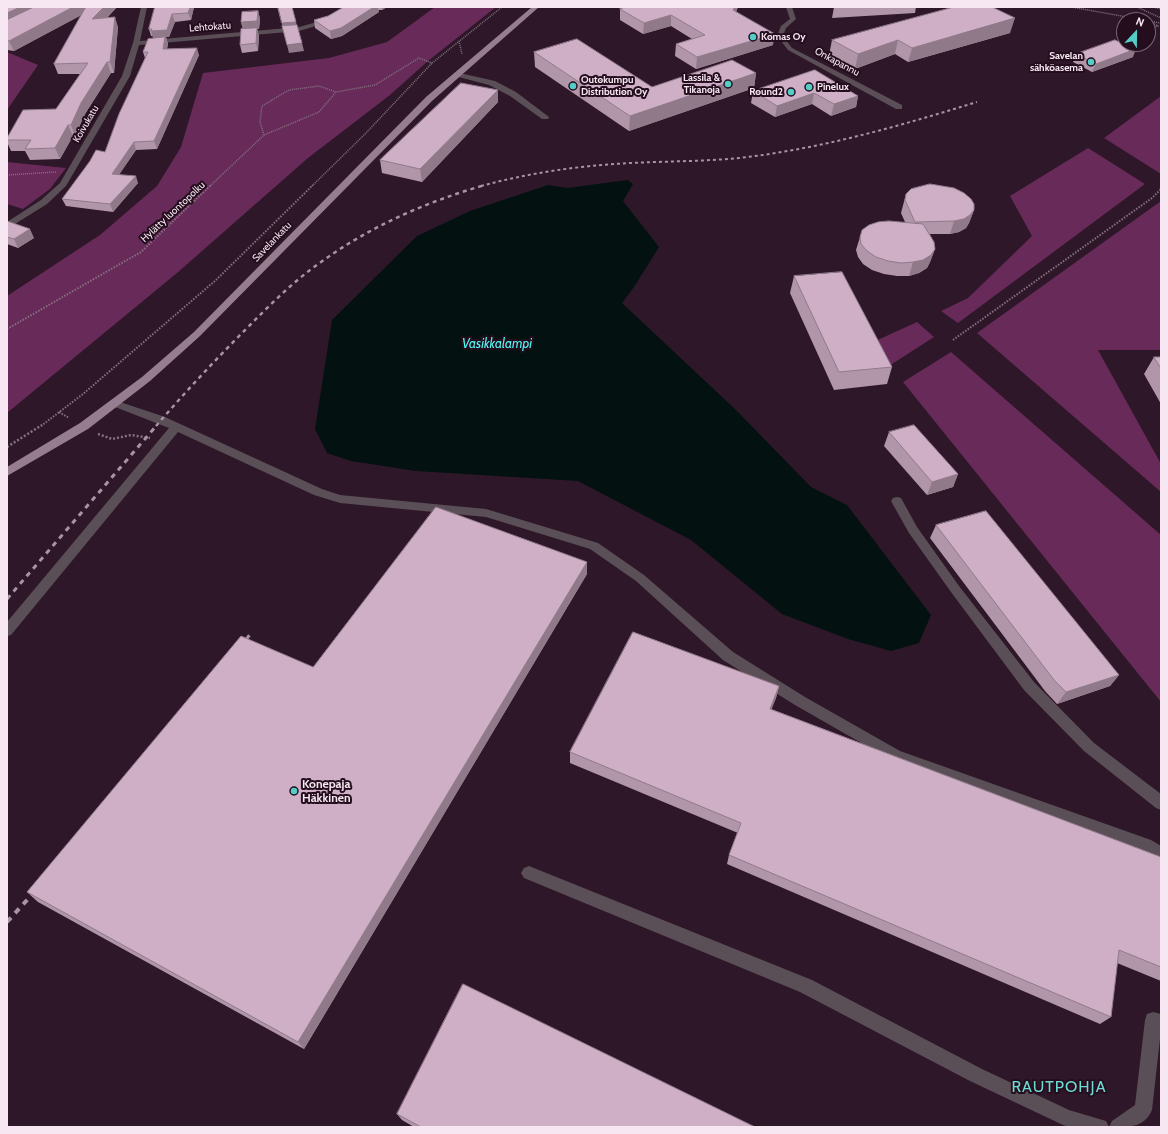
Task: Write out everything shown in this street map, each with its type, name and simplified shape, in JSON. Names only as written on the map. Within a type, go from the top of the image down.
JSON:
[{"type":"main road","name":"Savelankatu","points":[[7,472],[84,426],[146,379],[197,334],[403,125],[458,74],[536,7]]},
{"type":"street","name":"Koivukatu","points":[[7,226],[44,202],[63,184],[126,76],[144,7]]},
{"type":"street","name":"Lehtokatu","points":[[136,42],[299,30],[321,24],[353,7]]},
{"type":"street","name":"Onkapannu","points":[[789,7],[793,19],[783,27],[780,36],[790,49],[899,107]]},
{"type":"street","points":[[458,74],[492,83],[513,94],[545,117]]},
{"type":"street","points":[[114,403],[176,427],[318,492],[340,499],[486,513],[594,546],[640,578],[728,656],[800,701],[896,756],[1146,845],[1161,855]]},
{"type":"street","points":[[7,631],[176,427]]},
{"type":"street","points":[[897,501],[913,530],[955,589],[1029,686],[1089,747],[1161,803]]},
{"type":"street","points":[[529,873],[806,986],[976,1075],[1068,1118],[1100,1127]]},
{"type":"street","points":[[1118,1127],[1143,1110],[1153,1020],[1161,1022]]},
{"type":"path","name":"Savelankatu","points":[[7,447],[38,428],[83,394],[216,280],[366,133],[432,63],[502,7]]},
{"type":"path","points":[[1071,7],[1116,15]]},
{"type":"path","points":[[1137,7],[1161,18]]},
{"type":"path","points":[[1153,7],[1161,9]]},
{"type":"path","points":[[264,135],[260,122],[262,106],[289,90],[319,86],[336,92],[375,85],[419,58],[432,63]]},
{"type":"path","name":"Hylätty luontopolku","points":[[7,329],[141,252],[264,135],[319,112],[336,92]]},
{"type":"path","points":[[7,175],[70,172]]},
{"type":"path","points":[[954,340],[1152,198],[1161,189]]},
{"type":"path","points":[[60,412],[102,436],[112,439],[131,435],[164,442]]},
{"type":"shaded area","points":[[435,7],[496,7],[428,61],[390,95],[308,158],[177,273],[7,413],[7,296],[100,235],[157,186],[181,147],[203,73],[329,58],[387,42]]},
{"type":"shaded area","points":[[7,52],[38,65],[7,110]]},
{"type":"shaded area","points":[[1161,96],[1161,174],[1104,138]]},
{"type":"shaded area","points":[[1088,148],[1145,184],[958,323],[941,311],[968,298],[1032,236],[1010,196]]},
{"type":"shaded area","points":[[7,162],[66,168],[50,189],[23,209],[7,204]]},
{"type":"shaded area","points":[[1161,201],[1161,350],[1098,350],[1161,464],[1161,492],[977,333]]},
{"type":"shaded area","points":[[917,322],[934,337],[889,366],[871,343]]},
{"type":"shaded area","points":[[951,352],[1161,535],[1161,702],[903,382]]},
{"type":"water","name":"Vasikkalampi","points":[[628,180],[633,184],[623,201],[659,247],[622,303],[737,411],[811,487],[847,505],[931,615],[919,643],[891,651],[848,639],[782,614],[691,540],[578,481],[416,471],[351,461],[327,453],[315,429],[332,320],[417,236],[470,211],[548,185],[567,188]]},
{"type":"building","points":[[7,7],[20,7],[7,13]]},
{"type":"building","points":[[34,7],[73,7],[9,41],[7,40],[7,20]]},
{"type":"building","points":[[86,7],[104,7],[92,19],[115,17],[110,62],[107,62],[81,103],[71,125],[68,125],[55,148],[25,149],[31,140],[7,140],[23,110],[56,109],[88,63],[54,64]]},
{"type":"building","points":[[155,7],[190,7],[188,13],[172,14],[167,30],[151,31],[152,29],[149,29]]},
{"type":"building","points":[[278,7],[292,7],[296,22],[282,23]]},
{"type":"building","points":[[344,7],[374,7],[341,28],[330,31],[314,20],[328,16]]},
{"type":"building","points":[[626,7],[735,7],[733,10],[775,34],[697,57],[676,44],[705,35],[671,15],[644,23],[620,9]]},
{"type":"building","points":[[954,7],[992,7],[1015,18],[912,48],[898,40],[858,54],[832,40]]},
{"type":"building","points":[[258,11],[257,21],[241,22],[242,12]]},
{"type":"building","points":[[297,25],[302,43],[287,45],[282,26]]},
{"type":"building","points":[[257,28],[256,43],[240,45],[241,29]]},
{"type":"building","points":[[165,37],[163,49],[197,48],[154,141],[134,142],[112,174],[136,176],[110,204],[62,199],[90,161],[96,150],[105,152],[119,114],[148,52],[143,52],[148,39]]},
{"type":"building","points":[[577,39],[652,87],[732,60],[756,73],[630,116],[534,52]]},
{"type":"building","points":[[1115,40],[1116,52],[1128,52],[1096,64],[1076,54]]},
{"type":"building","points":[[815,70],[858,96],[834,104],[814,93],[777,106],[753,91]]},
{"type":"building","points":[[461,83],[498,90],[420,169],[380,160]]},
{"type":"building","points":[[930,184],[954,188],[964,193],[974,204],[974,210],[964,219],[954,221],[915,222],[905,200],[906,194],[911,189]]},
{"type":"building","points":[[7,221],[30,229],[14,239],[7,237]]},
{"type":"building","points":[[889,221],[923,224],[934,242],[935,249],[931,255],[923,260],[901,263],[876,257],[867,251],[861,244],[860,237],[862,230],[869,225],[878,222]]},
{"type":"building","points":[[842,272],[892,367],[839,372],[794,276]]},
{"type":"building","points":[[1154,357],[1161,357],[1161,368]]},
{"type":"building","points":[[914,425],[958,474],[932,482],[889,432]]},
{"type":"building","name":"Konepaja Häkkinen","points":[[436,507],[587,562],[298,1042],[27,892],[241,636],[313,667]]},
{"type":"building","points":[[986,511],[1119,675],[1066,692],[1054,680],[936,525]]},
{"type":"building","points":[[633,632],[779,686],[770,709],[1161,857],[1161,967],[1119,950],[1111,1017],[729,855],[741,823],[570,752]]},
{"type":"building","points":[[463,984],[755,1127],[421,1127],[397,1114]]},
{"type":"railway","points":[[484,185],[531,175],[598,165],[739,158],[800,149],[860,136],[977,102]]},
{"type":"railway","points":[[156,426],[239,336],[284,292],[311,269],[340,249],[379,226],[420,207],[484,185]]},
{"type":"railway","points":[[7,599],[157,425]]},
{"type":"railway","points":[[240,647],[252,632]]},
{"type":"railway","points":[[7,922],[38,888]]},
{"type":"place","name":"Komas Oy","points":[[753,37]]},
{"type":"place","name":"Savelan sähköasema","points":[[1091,62]]},
{"type":"place","name":"Lassila & Tikanoja","points":[[728,84]]},
{"type":"place","name":"Outokumpu Distribution Oy","points":[[573,86]]},
{"type":"place","name":"Pinelux","points":[[809,87]]},
{"type":"place","name":"Round2","points":[[791,92]]},
{"type":"place","name":"Konepaja Häkkinen","points":[[294,791]]},
{"type":"district","name":"RAUTPOHJA","points":[[1059,1087]]}]
